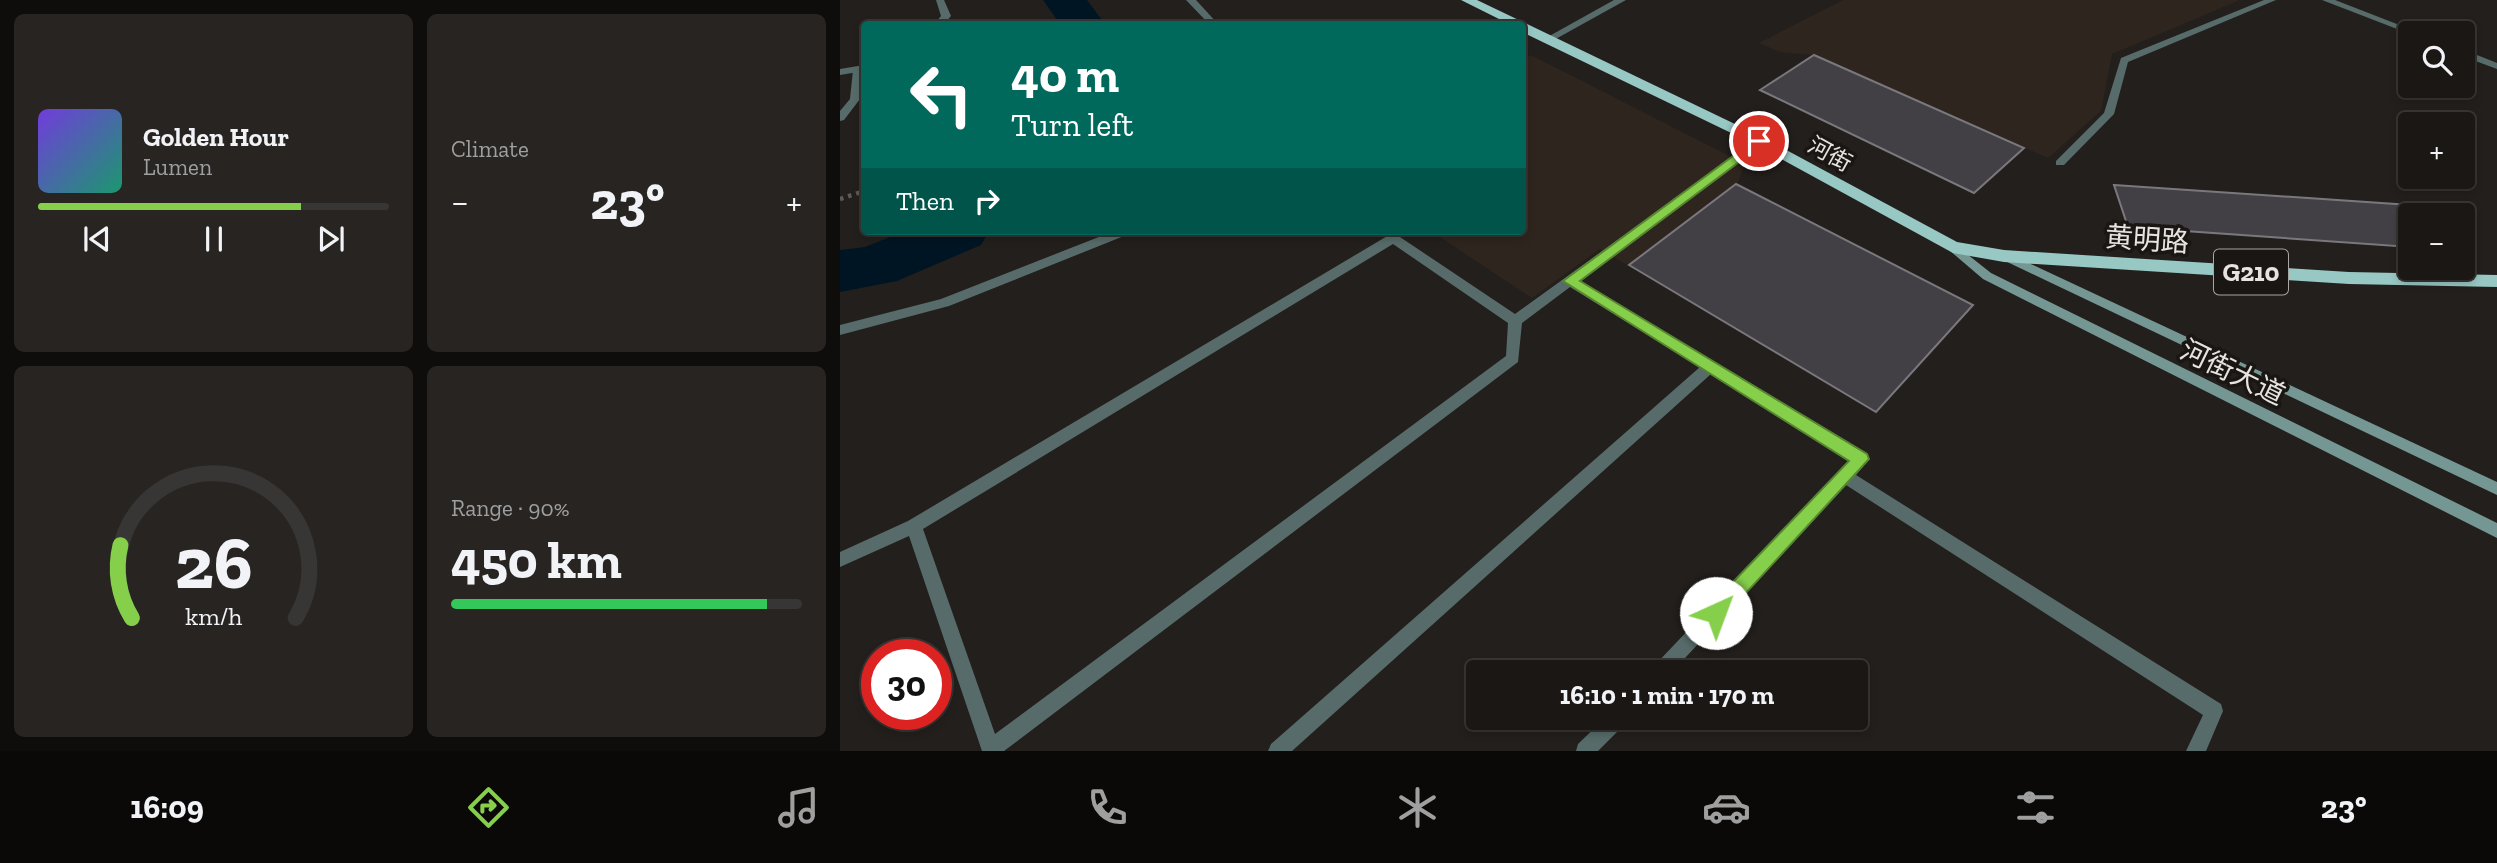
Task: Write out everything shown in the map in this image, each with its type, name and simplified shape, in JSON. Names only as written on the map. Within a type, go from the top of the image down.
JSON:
[{"type":"highway","name":"河街","points":[[1467,0],[1510,21]]},
{"type":"highway","name":"河街","points":[[1526,29],[1759,141],[1953,247],[2004,256]]},
{"type":"highway","name":"黄明路","points":[[2004,256],[2349,278],[2497,281]]},
{"type":"main road","name":"河街大道","points":[[1953,247],[1987,276],[2497,531]]},
{"type":"main road","name":"河街大道","points":[[2004,256],[2497,489]]},
{"type":"street","points":[[940,0],[946,16],[942,21]]},
{"type":"street","points":[[1191,0],[1211,21]]},
{"type":"street","points":[[1549,39],[1621,0]]},
{"type":"street","points":[[2060,163],[2109,114],[2124,60],[2272,0]]},
{"type":"street","points":[[2327,0],[2398,27]]},
{"type":"street","points":[[2475,57],[2497,66]]},
{"type":"street","points":[[840,72],[861,69],[855,99],[840,118]]},
{"type":"street","points":[[1515,321],[1759,141]]},
{"type":"street","points":[[840,330],[944,303],[1115,235]]},
{"type":"street","points":[[840,560],[914,526],[1393,238],[1515,321]]},
{"type":"street","points":[[1570,281],[1861,459],[1671,660]]},
{"type":"street","points":[[914,526],[991,750],[1513,358],[1515,321]]},
{"type":"street","points":[[1278,751],[1709,367]]},
{"type":"street","points":[[1845,476],[2214,711],[2196,751]]},
{"type":"street","points":[[1585,751],[1605,730]]},
{"type":"path","points":[[840,198],[861,192]]},
{"type":"shaded area","points":[[1843,0],[2240,0],[2112,54],[2101,111],[2048,158],[1814,55],[1780,52],[1759,43]]},
{"type":"shaded area","points":[[1531,55],[1745,164],[1737,184],[1973,305],[1876,412],[1600,249],[1532,298],[1437,235],[1526,235],[1526,57]]},
{"type":"building","points":[[1814,55],[2024,148],[1974,193],[1760,90]]},
{"type":"building","points":[[1736,184],[1973,305],[1876,412],[1629,265]]},
{"type":"building","points":[[2114,185],[2398,204],[2398,246],[2128,227]]},
{"type":"waterway","points":[[1065,0],[1080,21]]},
{"type":"waterway","points":[[840,271],[875,266],[950,235]]},
{"type":"route","points":[[1716,613],[1861,459],[1570,281],[1759,141]]}]
